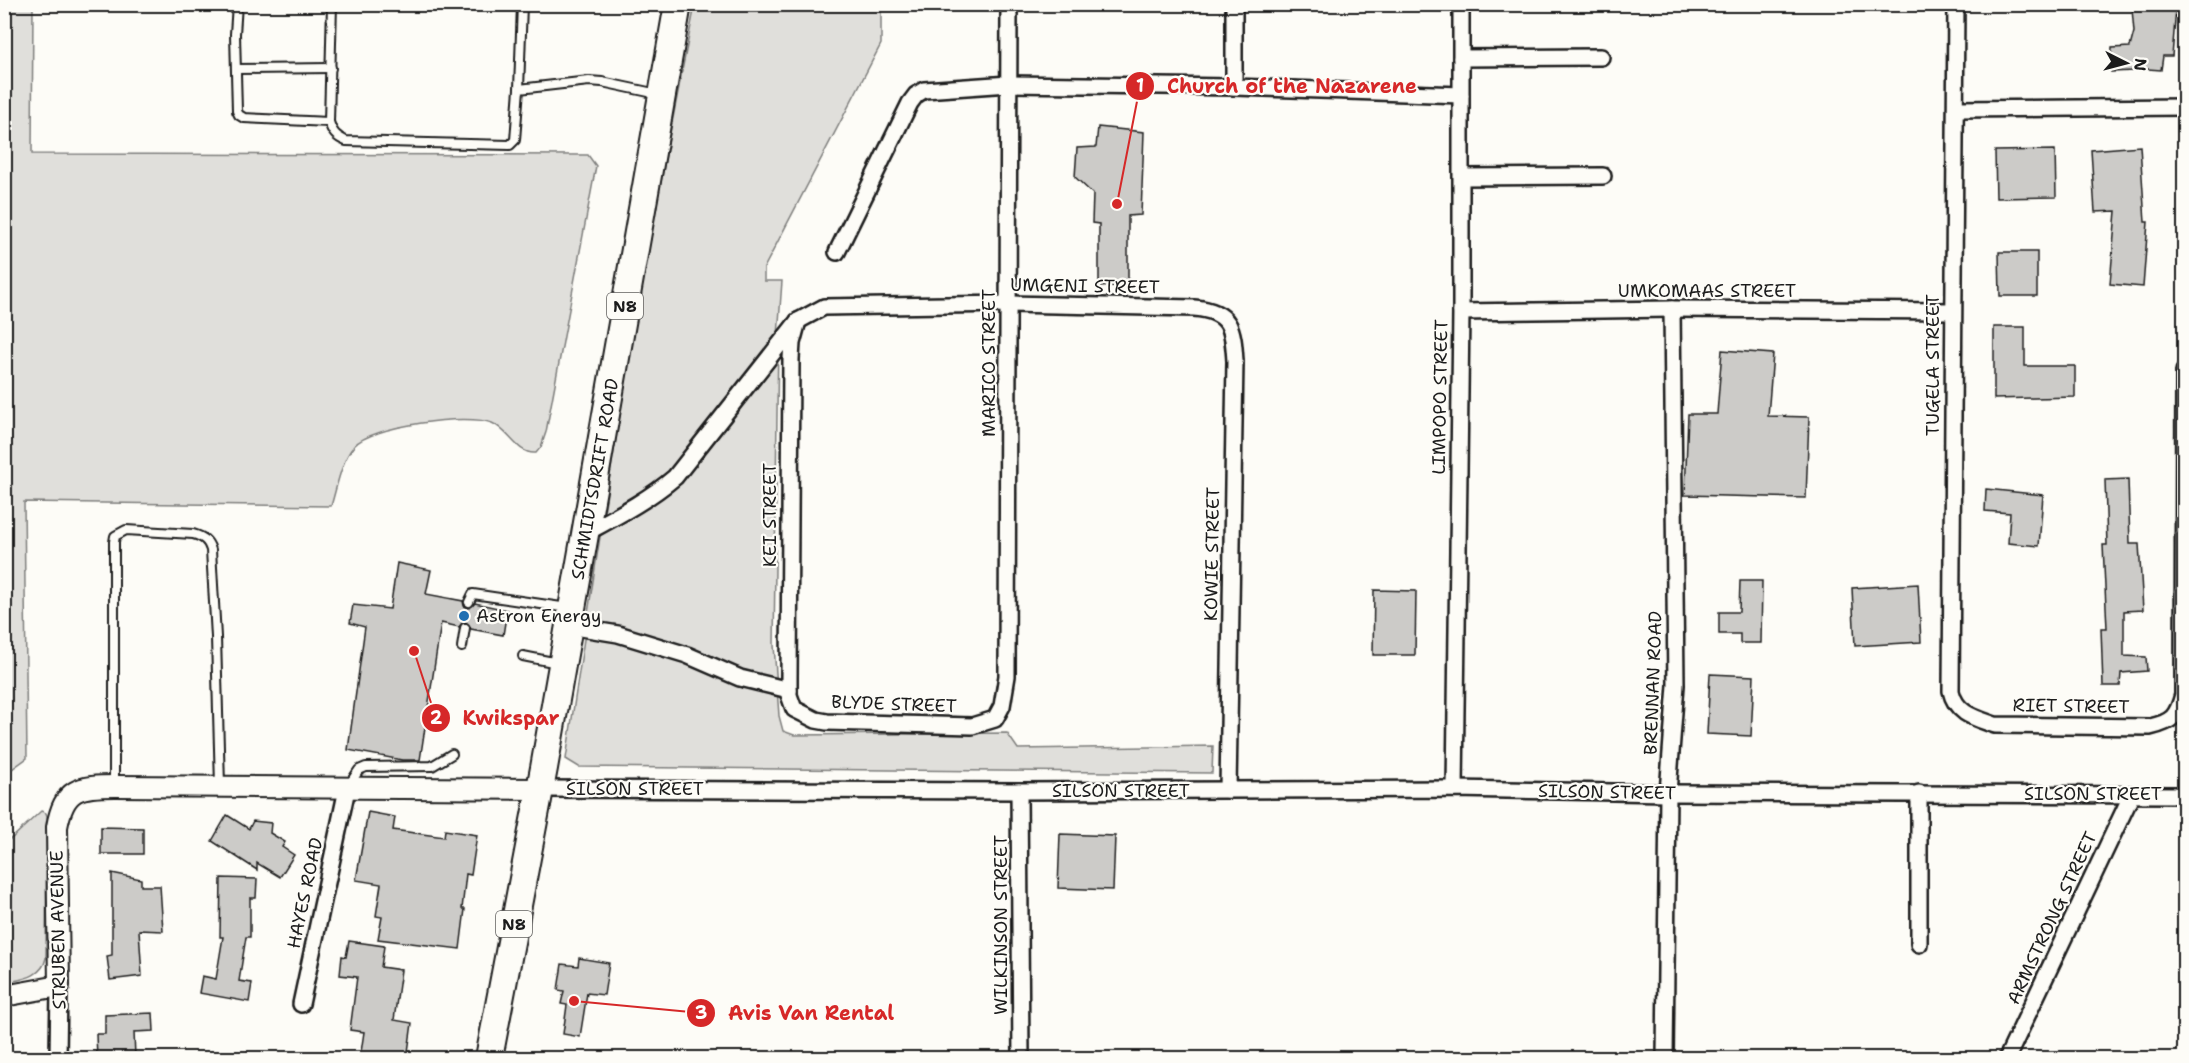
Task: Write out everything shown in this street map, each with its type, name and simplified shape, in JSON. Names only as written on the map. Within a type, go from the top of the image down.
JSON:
[{"type":"highway","name":"SCHMIDTSDRIFT ROAD","points":[[489,1059],[541,789],[678,4]]},
{"type":"street","name":"MARICO STREET","points":[[995,719],[1002,706],[1007,675],[1009,4]]},
{"type":"street","points":[[1234,4],[1234,87]]},
{"type":"street","name":"LIMPOPO STREET","points":[[1455,789],[1461,312],[1461,4]]},
{"type":"street","name":"TUGELA STREET","points":[[1956,4],[1951,692],[1957,708],[1970,717]]},
{"type":"street","points":[[1461,58],[1601,57]]},
{"type":"street","points":[[837,252],[910,103],[924,90],[1009,84],[1234,87],[1461,95]]},
{"type":"street","points":[[1957,109],[2184,107]]},
{"type":"street","points":[[1462,177],[1603,176]]},
{"type":"street","name":"UMGENI STREET","points":[[798,321],[824,307],[1008,304],[1194,308],[1217,312],[1226,321]]},
{"type":"street","name":"UMKOMAAS STREET","points":[[1461,312],[1672,309],[1953,312]]},
{"type":"street","name":"BRENNAN ROAD","points":[[1665,1059],[1668,793],[1676,685],[1672,309]]},
{"type":"street","points":[[586,533],[629,510],[660,490],[675,477],[798,321]]},
{"type":"street","name":"KEI STREET","points":[[794,709],[789,690],[791,359],[792,343],[798,321]]},
{"type":"street","name":"KOWIE STREET","points":[[1226,321],[1233,334],[1235,361],[1228,790]]},
{"type":"street","points":[[2184,370],[2184,493]]},
{"type":"street","name":"RIET STREET","points":[[1970,717],[1995,725],[2150,727],[2171,721],[2179,708],[2182,695],[2184,493]]},
{"type":"street","points":[[571,617],[687,655],[740,678],[789,690]]},
{"type":"street","name":"BLYDE STREET","points":[[794,709],[816,720],[827,722],[972,726],[995,719]]},
{"type":"street","name":"SILSON STREET","points":[[64,802],[80,788],[114,786],[1019,791],[1455,789],[1668,793],[2184,795]]},
{"type":"street","name":"HAYES ROAD","points":[[301,1005],[347,789]]},
{"type":"street","name":"WILKINSON STREET","points":[[1019,791],[1022,1059]]},
{"type":"street","points":[[1919,793],[1919,944]]},
{"type":"street","name":"ARMSTRONG STREET","points":[[2007,1059],[2132,794]]},
{"type":"street","name":"STRUBEN AVENUE","points":[[58,1059],[57,836],[64,802]]},
{"type":"street","points":[[4,996],[59,986]]},
{"type":"lane","points":[[237,4],[235,34],[237,111],[242,117],[329,122]]},
{"type":"lane","points":[[332,4],[329,122],[335,135],[346,141],[510,145],[515,140],[522,4]]},
{"type":"lane","points":[[236,69],[331,68]]},
{"type":"lane","points":[[519,89],[589,81],[662,95]]},
{"type":"lane","points":[[114,786],[114,542],[115,536],[126,530],[193,534],[208,542],[211,550],[220,788]]},
{"type":"lane","points":[[469,602],[473,594],[571,617]]},
{"type":"lane","points":[[462,647],[465,628]]},
{"type":"lane","points":[[523,656],[562,664]]},
{"type":"lane","points":[[347,789],[359,770],[366,767],[432,766],[440,763],[452,753]]},
{"type":"shaded area","points":[[5,4],[33,5],[32,154],[588,155],[596,166],[546,432],[541,447],[536,453],[529,453],[518,446],[492,423],[462,420],[420,423],[379,433],[354,446],[343,467],[331,506],[24,502],[27,758],[5,774]]},
{"type":"shaded area","points":[[695,5],[881,5],[881,44],[764,268],[764,281],[782,281],[778,336],[774,645],[779,716],[783,731],[794,735],[1007,733],[1018,749],[1213,746],[1212,773],[579,767],[566,759],[626,381]]},
{"type":"shaded area","points":[[41,811],[47,816],[46,958],[44,965],[35,974],[5,983],[5,841],[12,838]]},
{"type":"building","points":[[2176,8],[2172,56],[2163,56],[2161,70],[2134,68],[2134,71],[2111,72],[2112,48],[2130,47],[2134,32],[2132,9]]},
{"type":"building","points":[[1098,127],[1144,132],[1141,215],[1128,216],[1128,285],[1099,287],[1099,224],[1092,223],[1093,194],[1075,177],[1077,148],[1096,147]]},
{"type":"building","points":[[2140,146],[2145,222],[2148,222],[2143,287],[2110,284],[2116,211],[2095,212],[2091,150]]},
{"type":"building","points":[[2055,150],[2056,197],[1996,198],[1995,151]]},
{"type":"building","points":[[1999,252],[2037,252],[2037,296],[2000,296]]},
{"type":"building","points":[[1994,327],[2025,327],[2025,366],[2075,366],[2075,397],[1994,399]]},
{"type":"building","points":[[1722,350],[1773,354],[1768,416],[1809,417],[1806,498],[1685,495],[1688,414],[1717,414]]},
{"type":"building","points":[[2128,479],[2130,544],[2139,544],[2143,610],[2124,611],[2124,656],[2146,657],[2147,671],[2121,673],[2120,686],[2103,686],[2101,628],[2107,628],[2103,545],[2107,545],[2105,480]]},
{"type":"building","points":[[1986,489],[2043,495],[2039,546],[2008,543],[2010,513],[1985,511]]},
{"type":"building","points":[[397,563],[431,570],[426,594],[463,601],[464,606],[469,608],[475,603],[507,610],[503,635],[471,629],[466,622],[459,627],[441,623],[420,760],[402,760],[348,750],[365,627],[350,623],[353,605],[390,609]]},
{"type":"building","points":[[1740,581],[1762,581],[1761,643],[1740,643],[1740,634],[1719,634],[1719,612],[1739,612]]},
{"type":"building","points":[[1918,584],[1921,642],[1855,646],[1852,588]]},
{"type":"building","points":[[1374,590],[1416,591],[1415,655],[1373,655]]},
{"type":"building","points":[[1710,674],[1754,676],[1751,736],[1707,734]]},
{"type":"building","points":[[368,812],[395,817],[393,830],[444,837],[445,830],[477,835],[471,875],[466,874],[460,949],[378,939],[382,917],[376,916],[381,884],[356,880]]},
{"type":"building","points":[[227,815],[249,829],[253,821],[271,823],[270,833],[285,842],[282,847],[294,855],[280,877],[257,863],[257,870],[212,841]]},
{"type":"building","points":[[101,827],[143,828],[143,854],[101,854]]},
{"type":"building","points":[[1060,834],[1115,836],[1113,890],[1058,888]]},
{"type":"building","points":[[112,873],[141,879],[141,886],[160,886],[163,931],[139,930],[142,976],[110,980],[107,956],[112,955]]},
{"type":"building","points":[[221,878],[257,879],[256,898],[250,898],[250,937],[246,937],[239,981],[252,983],[249,1002],[199,993],[202,976],[216,979],[223,937],[220,937]]},
{"type":"building","points":[[349,941],[384,946],[381,967],[401,970],[394,1020],[412,1023],[407,1059],[360,1059],[364,1032],[350,1030],[357,977],[340,975],[342,956],[346,957]]},
{"type":"building","points":[[579,958],[609,963],[604,995],[587,993],[580,1037],[563,1034],[567,1005],[561,1004],[564,991],[558,990],[562,964],[578,966]]},
{"type":"building","points":[[153,1013],[154,1031],[134,1032],[135,1057],[97,1058],[96,1034],[105,1034],[105,1015]]},
{"type":"place","name":"Church of the Nazarene","points":[[1117,204]]},
{"type":"place","name":"Astron Energy","points":[[464,616]]},
{"type":"place","name":"Kwikspar","points":[[414,651]]},
{"type":"place","name":"Avis Van Rental","points":[[574,1001]]}]
